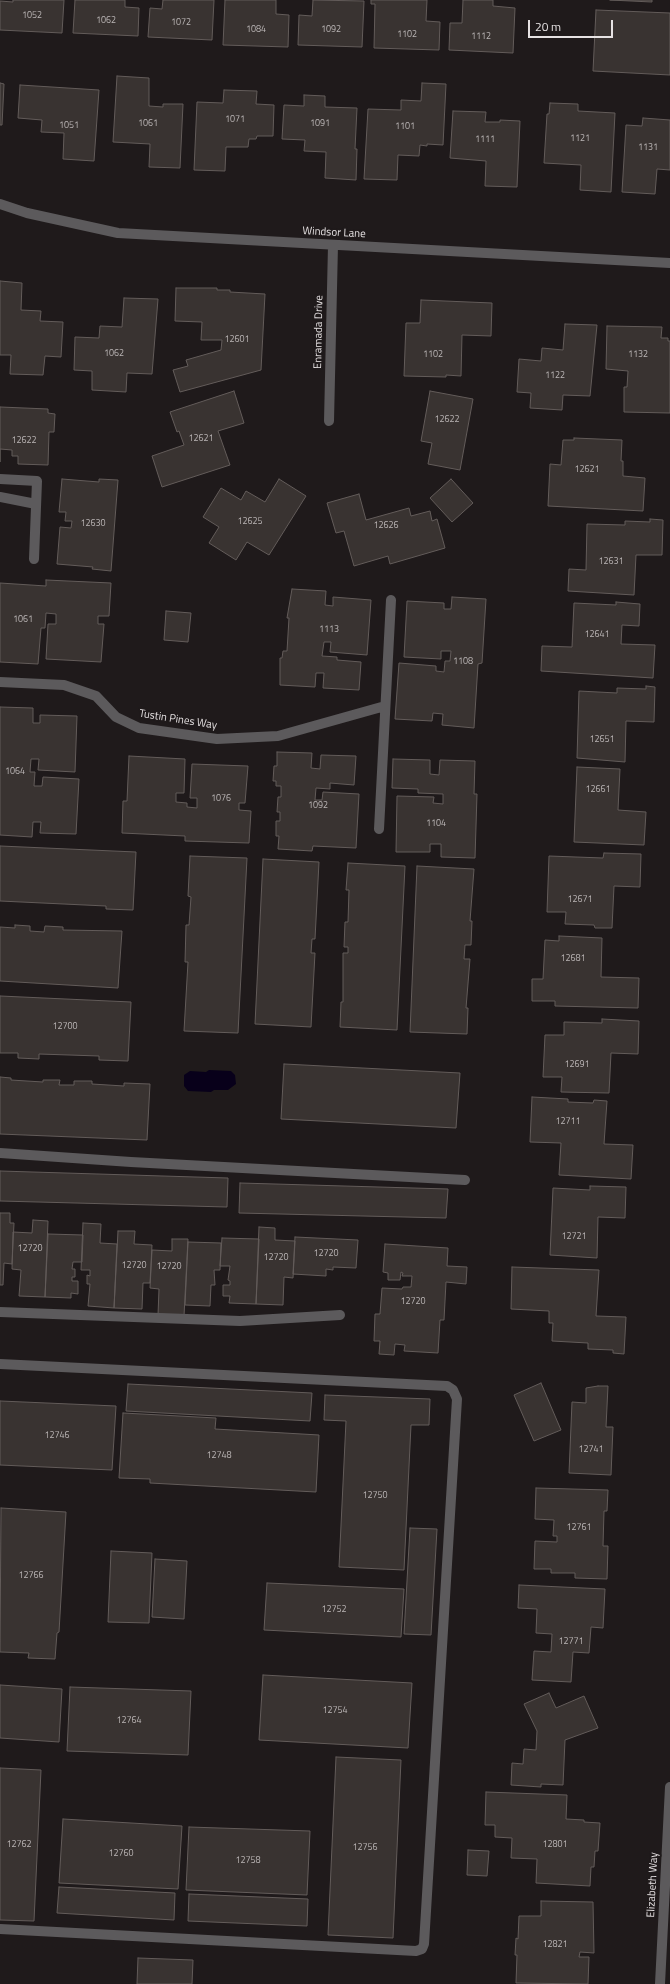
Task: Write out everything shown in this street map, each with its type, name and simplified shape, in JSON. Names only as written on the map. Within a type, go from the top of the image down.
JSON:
[{"type":"street","name":"Windsor Lane","points":[[0,204],[27,213],[118,233],[670,263]]},
{"type":"street","name":"Enramada Drive","points":[[328,421],[332,245]]},
{"type":"street","points":[[0,479],[37,480],[34,559]]},
{"type":"street","points":[[0,497],[36,504]]},
{"type":"street","points":[[379,829],[391,600]]},
{"type":"street","name":"Tustin Pines Way","points":[[0,682],[64,685],[96,696],[116,717],[139,728],[217,739],[278,736],[385,706]]},
{"type":"street","points":[[0,1153],[131,1162],[465,1180]]},
{"type":"street","points":[[0,1312],[240,1321],[340,1316]]},
{"type":"street","points":[[0,1364],[447,1386],[453,1390],[457,1398],[424,1944],[422,1949],[416,1951],[0,1929]]},
{"type":"street","name":"Elizabeth Way","points":[[660,1984],[670,1787]]},
{"type":"shaded area","points":[[209,1070],[231,1071],[235,1075],[236,1084],[228,1090],[214,1090],[211,1092],[188,1091],[184,1086],[184,1075],[190,1071],[206,1072]]},
{"type":"building","points":[[13,0],[64,0],[62,33],[0,30],[0,1],[13,2]]},
{"type":"building","points":[[75,0],[125,0],[125,7],[139,8],[138,36],[73,33]]},
{"type":"building","points":[[163,0],[214,0],[212,40],[148,37],[150,8],[162,9]]},
{"type":"building","points":[[225,0],[276,0],[276,14],[289,15],[288,47],[223,45]]},
{"type":"building","points":[[313,0],[364,1],[362,47],[298,45],[299,15],[312,16]]},
{"type":"building","points":[[371,0],[427,0],[426,21],[440,22],[439,50],[374,48],[375,4],[371,4]]},
{"type":"building","points":[[463,0],[493,0],[493,6],[515,8],[513,53],[449,50],[450,23],[462,23]]},
{"type":"building","points":[[610,0],[652,0],[652,2]]},
{"type":"building","points":[[596,10],[670,13],[670,75],[593,71]]},
{"type":"building","points":[[117,76],[149,78],[149,106],[163,107],[163,104],[183,104],[180,168],[149,167],[150,144],[113,142]]},
{"type":"building","points":[[0,83],[4,84],[2,125],[0,125]]},
{"type":"building","points":[[422,83],[446,84],[443,145],[420,145],[419,156],[398,155],[397,180],[364,179],[368,109],[401,110],[401,100],[421,101]]},
{"type":"building","points":[[20,85],[99,90],[94,161],[63,159],[64,133],[41,132],[42,120],[18,118]]},
{"type":"building","points":[[224,90],[257,91],[256,104],[274,105],[273,136],[257,136],[256,139],[249,139],[248,147],[226,147],[225,171],[194,170],[197,102],[223,103]]},
{"type":"building","points":[[304,95],[325,96],[325,107],[357,108],[355,149],[357,149],[356,180],[325,178],[326,152],[304,151],[305,140],[282,139],[284,105],[304,106]]},
{"type":"building","points":[[550,103],[578,104],[578,111],[615,113],[611,192],[580,190],[581,165],[544,163],[547,114],[549,114]]},
{"type":"building","points":[[453,111],[486,112],[485,122],[500,122],[500,120],[520,121],[517,187],[485,186],[486,161],[450,158]]},
{"type":"building","points":[[643,118],[670,120],[670,170],[657,169],[655,194],[622,192],[626,125],[642,126]]},
{"type":"building","points":[[0,281],[22,283],[21,310],[41,311],[40,321],[63,322],[61,357],[45,356],[43,375],[10,374],[11,355],[0,355]]},
{"type":"building","points":[[176,288],[217,288],[217,290],[230,290],[230,292],[265,294],[261,370],[180,392],[173,370],[188,366],[186,360],[221,350],[222,340],[201,340],[202,322],[175,321]]},
{"type":"building","points":[[124,298],[158,299],[152,374],[127,373],[126,392],[92,390],[92,371],[74,370],[75,337],[99,338],[100,326],[122,327]]},
{"type":"building","points":[[421,300],[492,303],[491,336],[462,335],[461,376],[404,376],[406,323],[420,323]]},
{"type":"building","points":[[565,324],[597,325],[590,396],[563,395],[562,410],[530,408],[531,393],[517,392],[519,359],[541,361],[542,348],[563,350]]},
{"type":"building","points":[[607,326],[662,327],[661,338],[668,338],[668,341],[670,341],[670,413],[624,412],[624,387],[627,387],[628,371],[606,369]]},
{"type":"building","points":[[234,391],[244,423],[218,431],[230,465],[162,487],[152,456],[184,445],[179,431],[177,432],[170,412]]},
{"type":"building","points":[[430,391],[473,399],[460,470],[428,464],[432,443],[421,441]]},
{"type":"building","points":[[0,407],[48,409],[48,413],[55,414],[54,432],[49,432],[48,465],[18,464],[18,456],[12,456],[12,450],[0,449]]},
{"type":"building","points":[[574,438],[622,440],[621,461],[623,461],[623,476],[645,478],[643,511],[548,506],[550,464],[561,465],[563,440],[574,440]]},
{"type":"building","points":[[62,479],[99,482],[99,479],[118,480],[111,571],[92,569],[93,567],[57,564],[60,527],[71,528],[72,521],[65,521],[66,512],[59,512]]},
{"type":"building","points":[[279,479],[306,496],[269,555],[247,542],[236,560],[209,543],[219,527],[203,517],[221,488],[241,500],[246,491],[265,502]]},
{"type":"building","points":[[451,479],[473,503],[452,522],[430,498]]},
{"type":"building","points":[[359,494],[366,520],[409,508],[411,516],[430,511],[432,521],[437,519],[445,548],[390,564],[388,556],[354,566],[344,531],[336,533],[327,503]]},
{"type":"building","points":[[650,519],[663,520],[662,555],[636,555],[634,595],[568,591],[569,569],[586,570],[587,524],[625,525],[625,521],[650,522]]},
{"type":"building","points":[[46,580],[111,583],[109,616],[98,616],[98,624],[104,624],[101,662],[46,659],[48,624],[56,624],[56,614],[46,613],[45,628],[41,628],[38,664],[0,662],[0,583],[46,586]]},
{"type":"building","points":[[292,589],[326,591],[325,605],[333,606],[333,597],[371,600],[367,655],[330,652],[331,642],[324,642],[322,656],[337,657],[337,660],[361,662],[359,690],[323,688],[324,673],[316,673],[315,687],[280,685],[280,658],[282,658],[283,651],[287,651],[289,618],[287,618]]},
{"type":"building","points":[[452,597],[486,599],[482,663],[478,664],[474,728],[442,725],[443,714],[433,713],[432,721],[395,719],[399,663],[436,666],[436,671],[444,672],[445,661],[450,661],[451,651],[441,651],[441,659],[404,657],[407,601],[444,603],[444,609],[451,609]]},
{"type":"building","points":[[616,602],[640,604],[639,626],[622,625],[621,644],[655,645],[653,678],[541,671],[542,646],[572,647],[574,603],[616,605]]},
{"type":"building","points":[[166,611],[191,613],[188,642],[164,640]]},
{"type":"building","points":[[646,686],[655,687],[654,722],[626,721],[625,762],[577,758],[579,691],[617,693],[617,688],[646,689]]},
{"type":"building","points":[[0,707],[33,708],[33,723],[40,723],[40,715],[77,716],[75,772],[38,770],[39,759],[31,759],[30,772],[35,772],[34,786],[42,786],[43,777],[79,779],[76,834],[40,833],[41,822],[33,822],[32,837],[0,835]]},
{"type":"building","points":[[277,752],[312,753],[311,768],[320,769],[321,755],[356,756],[354,785],[330,783],[330,789],[316,788],[315,800],[322,800],[323,792],[359,794],[356,848],[313,846],[312,851],[278,849],[279,836],[276,836],[276,821],[280,821],[280,812],[277,812],[278,797],[281,797],[281,786],[276,786],[276,781],[273,781],[274,766],[277,766]]},
{"type":"building","points":[[129,756],[185,759],[184,793],[176,793],[176,802],[187,803],[187,807],[197,808],[197,798],[190,798],[192,764],[248,766],[245,803],[239,803],[239,810],[251,811],[249,843],[185,841],[185,836],[122,833],[123,801],[127,801]]},
{"type":"building","points":[[393,759],[430,760],[430,774],[439,775],[440,760],[475,761],[474,794],[477,794],[475,858],[441,857],[441,844],[430,844],[430,852],[396,852],[397,796],[434,797],[433,803],[443,804],[443,794],[418,793],[418,789],[392,788]]},
{"type":"building","points":[[577,767],[620,769],[618,810],[646,812],[644,845],[574,842]]},
{"type":"building","points":[[0,846],[136,852],[133,910],[106,909],[106,906],[0,901]]},
{"type":"building","points":[[604,853],[641,854],[640,887],[614,886],[612,928],[595,928],[594,925],[565,924],[566,912],[547,912],[549,856],[603,858]]},
{"type":"building","points":[[190,856],[247,858],[238,1033],[184,1031],[188,962],[185,962],[186,925],[189,925],[191,897],[188,896]]},
{"type":"building","points":[[263,859],[319,862],[315,939],[312,939],[311,953],[315,953],[311,1027],[255,1024]]},
{"type":"building","points":[[348,863],[405,866],[397,1030],[340,1027],[341,1002],[343,1002],[343,953],[348,953],[348,947],[344,947],[345,922],[348,922],[349,890],[346,890]]},
{"type":"building","points":[[417,866],[474,869],[470,921],[472,921],[471,945],[465,945],[464,959],[470,959],[466,1008],[468,1008],[467,1034],[410,1032]]},
{"type":"building","points":[[15,925],[30,926],[30,931],[44,932],[45,926],[63,927],[63,930],[122,931],[118,988],[0,981],[0,927],[15,928]]},
{"type":"building","points":[[559,936],[602,938],[601,977],[639,978],[638,1008],[555,1006],[555,1001],[532,1001],[532,979],[543,979],[545,940],[559,941]]},
{"type":"building","points":[[0,996],[131,1002],[128,1061],[99,1060],[99,1056],[39,1054],[39,1059],[18,1058],[18,1053],[0,1053]]},
{"type":"building","points":[[602,1019],[639,1021],[638,1054],[611,1053],[609,1093],[561,1092],[562,1077],[543,1077],[545,1035],[564,1035],[564,1022],[602,1023]]},
{"type":"building","points":[[284,1064],[460,1073],[456,1128],[281,1119]]},
{"type":"building","points":[[0,1077],[11,1078],[11,1080],[43,1082],[43,1080],[60,1080],[59,1085],[74,1085],[74,1081],[92,1081],[92,1084],[124,1086],[124,1083],[150,1084],[147,1140],[0,1134]]},
{"type":"building","points":[[532,1097],[568,1099],[568,1102],[593,1103],[594,1100],[607,1101],[604,1144],[633,1145],[631,1179],[559,1175],[561,1143],[530,1142]]},
{"type":"building","points":[[0,1171],[228,1178],[227,1207],[0,1201]]},
{"type":"building","points":[[240,1183],[448,1189],[446,1218],[239,1213]]},
{"type":"building","points":[[590,1186],[626,1187],[625,1218],[598,1217],[597,1258],[550,1255],[553,1188],[590,1190]]},
{"type":"building","points":[[0,1213],[10,1213],[10,1223],[14,1223],[12,1264],[4,1263],[3,1285],[0,1285]]},
{"type":"building","points":[[33,1220],[48,1221],[45,1297],[19,1296],[21,1270],[12,1269],[13,1232],[32,1233]]},
{"type":"building","points":[[83,1223],[101,1224],[100,1243],[117,1244],[114,1308],[88,1306],[90,1284],[87,1284],[87,1275],[90,1276],[90,1270],[81,1270]]},
{"type":"building","points":[[259,1227],[275,1228],[275,1240],[295,1241],[293,1278],[284,1277],[283,1305],[256,1304]]},
{"type":"building","points":[[118,1231],[135,1231],[134,1244],[152,1245],[150,1283],[143,1283],[142,1309],[114,1308]]},
{"type":"building","points":[[48,1234],[83,1235],[82,1262],[73,1262],[72,1269],[75,1269],[75,1277],[72,1277],[72,1281],[78,1281],[78,1294],[71,1293],[71,1298],[45,1297]]},
{"type":"building","points":[[295,1237],[358,1240],[356,1268],[333,1267],[333,1270],[326,1269],[326,1276],[293,1274]]},
{"type":"building","points":[[222,1238],[259,1239],[256,1304],[229,1303],[230,1296],[223,1296],[223,1285],[230,1285],[230,1281],[228,1280],[230,1266],[220,1266]]},
{"type":"building","points":[[172,1239],[188,1239],[184,1316],[158,1315],[159,1289],[150,1288],[152,1250],[172,1251]]},
{"type":"building","points":[[188,1242],[221,1243],[220,1270],[214,1270],[215,1285],[211,1285],[210,1306],[185,1305]]},
{"type":"building","points":[[385,1244],[448,1248],[447,1266],[467,1267],[466,1284],[446,1282],[444,1320],[440,1320],[438,1353],[404,1351],[405,1345],[395,1344],[394,1355],[379,1354],[380,1341],[374,1341],[375,1314],[380,1314],[382,1288],[402,1289],[403,1287],[411,1287],[412,1276],[402,1276],[403,1273],[401,1272],[400,1280],[388,1280],[388,1273],[383,1272]]},
{"type":"building","points":[[512,1267],[599,1270],[596,1316],[626,1317],[624,1354],[613,1353],[613,1350],[588,1349],[588,1343],[552,1341],[553,1323],[549,1323],[549,1311],[511,1309]]},
{"type":"building","points":[[541,1383],[561,1430],[534,1441],[514,1395]]},
{"type":"building","points":[[128,1384],[312,1393],[310,1421],[126,1411]]},
{"type":"building","points":[[608,1386],[606,1427],[613,1427],[611,1475],[569,1473],[572,1402],[586,1403],[586,1388]]},
{"type":"building","points":[[325,1395],[430,1399],[429,1425],[411,1425],[404,1570],[339,1567],[346,1421],[324,1420]]},
{"type":"building","points":[[0,1401],[116,1406],[112,1470],[0,1465]]},
{"type":"building","points":[[123,1413],[216,1418],[215,1429],[319,1435],[316,1492],[150,1483],[150,1479],[119,1478]]},
{"type":"building","points":[[536,1488],[608,1490],[607,1511],[604,1511],[603,1546],[608,1546],[607,1579],[575,1578],[575,1573],[551,1573],[551,1569],[534,1569],[535,1541],[557,1542],[557,1536],[553,1536],[554,1520],[535,1519]]},
{"type":"building","points":[[1,1508],[66,1512],[59,1632],[57,1633],[55,1659],[28,1658],[29,1653],[0,1652]]},
{"type":"building","points":[[410,1528],[437,1529],[431,1635],[404,1634]]},
{"type":"building","points":[[111,1551],[152,1553],[149,1623],[108,1622]]},
{"type":"building","points":[[155,1559],[187,1561],[184,1619],[152,1617]]},
{"type":"building","points":[[267,1583],[404,1589],[401,1637],[264,1630]]},
{"type":"building","points":[[519,1585],[605,1589],[603,1628],[591,1627],[589,1653],[573,1652],[571,1682],[532,1680],[534,1651],[551,1652],[552,1634],[536,1633],[537,1609],[518,1608]]},
{"type":"building","points":[[263,1675],[412,1683],[408,1748],[259,1740]]},
{"type":"building","points":[[0,1685],[62,1689],[59,1742],[0,1738]]},
{"type":"building","points":[[70,1687],[191,1691],[188,1755],[67,1751]]},
{"type":"building","points":[[549,1693],[556,1708],[584,1696],[598,1728],[565,1740],[563,1785],[541,1784],[541,1787],[511,1785],[512,1763],[523,1764],[524,1749],[536,1750],[537,1731],[524,1704]]},
{"type":"building","points":[[336,1757],[401,1760],[393,1938],[328,1935]]},
{"type":"building","points":[[0,1768],[41,1770],[34,1921],[0,1920]]},
{"type":"building","points":[[486,1792],[567,1795],[566,1819],[600,1823],[598,1851],[595,1851],[594,1867],[591,1867],[590,1886],[536,1883],[537,1859],[511,1858],[512,1838],[495,1837],[495,1825],[485,1825]]},
{"type":"building","points":[[63,1819],[182,1826],[178,1889],[59,1883]]},
{"type":"building","points":[[189,1827],[310,1831],[307,1895],[186,1890]]},
{"type":"building","points":[[468,1850],[489,1851],[487,1876],[467,1875]]},
{"type":"building","points":[[59,1887],[175,1893],[174,1920],[57,1913]]},
{"type":"building","points":[[189,1894],[308,1899],[307,1926],[188,1921]]},
{"type":"building","points":[[541,1901],[593,1902],[594,1953],[580,1952],[579,1957],[589,1957],[588,1984],[516,1983],[517,1955],[515,1955],[516,1938],[518,1939],[519,1916],[541,1916]]},
{"type":"building","points":[[138,1958],[193,1960],[192,1984],[137,1984]]}]
